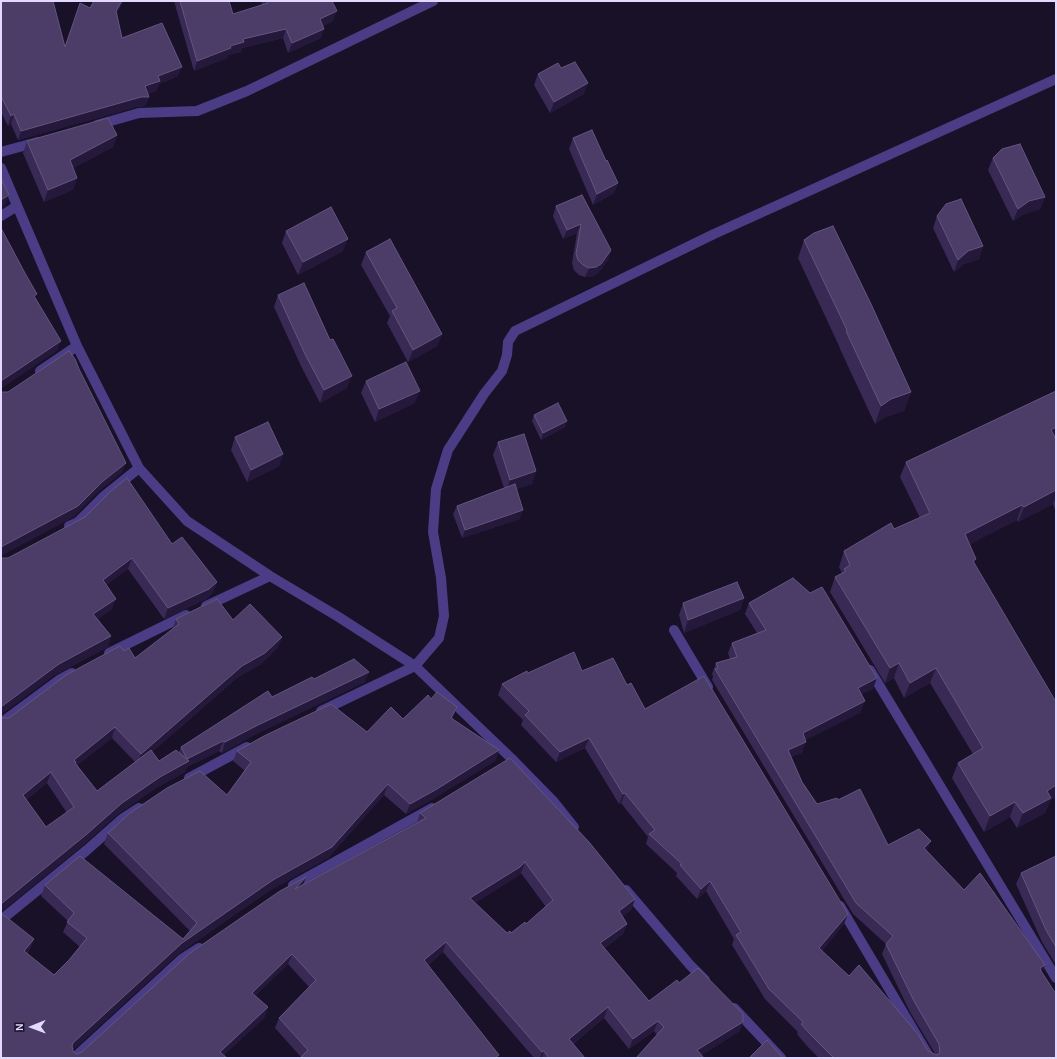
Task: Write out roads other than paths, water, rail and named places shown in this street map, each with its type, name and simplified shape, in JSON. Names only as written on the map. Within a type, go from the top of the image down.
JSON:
[{"type":"street","points":[[86,128],[139,113],[197,111],[247,91],[433,1]]},
{"type":"street","points":[[309,716],[415,666],[440,638],[444,616],[441,578],[433,532],[436,489],[448,450],[484,394],[502,371],[507,355],[508,342],[515,331],[559,311],[714,234],[1056,79]]},
{"type":"street","points":[[1,152],[47,139]]},
{"type":"street","points":[[1,168],[77,346],[139,468],[187,521],[270,576],[337,616],[415,666],[508,760],[554,802],[578,832]]},
{"type":"street","points":[[1,216],[17,206]]},
{"type":"street","points":[[32,376],[77,346]]},
{"type":"street","points":[[58,532],[78,522],[103,497],[139,468]]},
{"type":"street","points":[[99,658],[270,576]]},
{"type":"street","points":[[674,630],[715,698]]},
{"type":"street","points":[[866,663],[1056,978]]},
{"type":"street","points":[[1,723],[59,680],[79,669]]},
{"type":"street","points":[[181,782],[257,741]]},
{"type":"street","points":[[286,889],[442,801]]},
{"type":"street","points":[[1,920],[87,850],[122,819],[148,802]]},
{"type":"street","points":[[617,881],[690,965],[712,986]]},
{"type":"street","points":[[834,895],[930,1058]]},
{"type":"street","points":[[74,1058],[182,959],[208,941]]},
{"type":"street","points":[[728,1003],[781,1058]]}]
